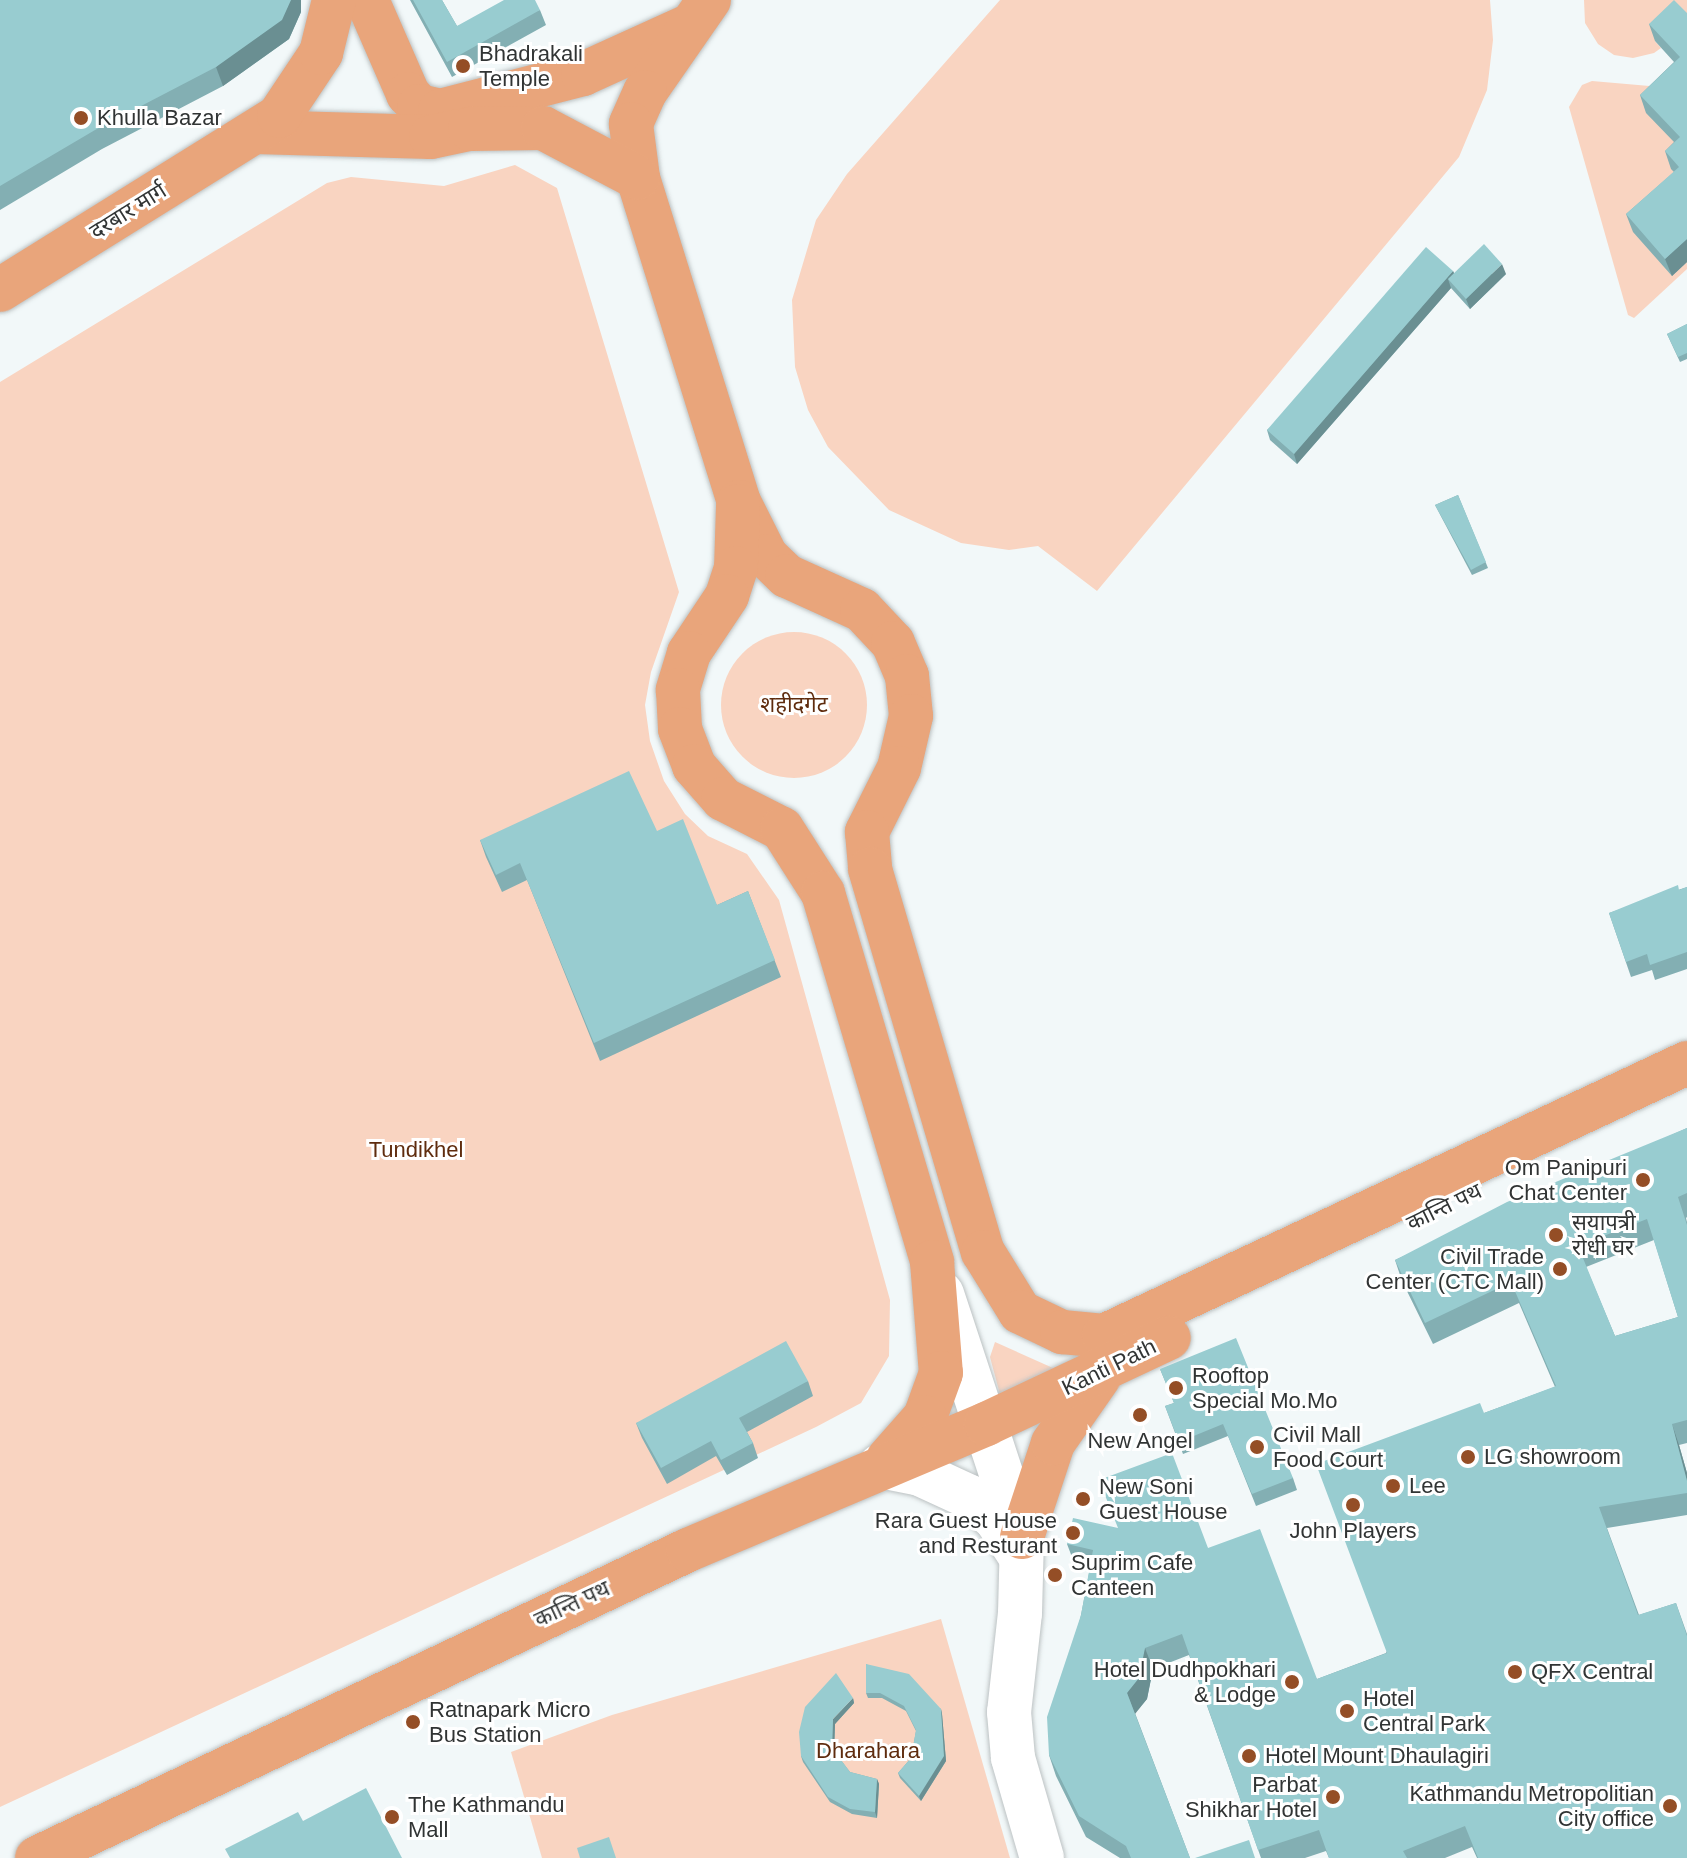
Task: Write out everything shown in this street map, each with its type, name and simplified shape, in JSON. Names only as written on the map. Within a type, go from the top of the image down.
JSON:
[{"type":"main road","name":"दरबार मार्ग","points":[[0,290],[279,116],[300,91],[321,53],[334,0]]},
{"type":"main road","points":[[367,0],[408,94],[419,106],[440,111],[583,74],[699,13]]},
{"type":"main road","points":[[699,13],[645,92],[631,124],[638,178],[739,502],[766,556],[787,576],[862,610],[893,643],[907,676],[911,716],[899,768],[867,832],[870,869],[983,1252],[1020,1312],[1040,1324],[1104,1336],[1687,1063]]},
{"type":"main road","points":[[255,132],[431,137],[470,129],[543,128],[638,178]]},
{"type":"main road","points":[[739,502],[736,568],[727,596],[689,653],[678,690],[680,729],[694,766],[723,799],[782,829],[823,893],[932,1262],[941,1339],[938,1385],[925,1417],[880,1466]]},
{"type":"main road","name":"कान्ति पथ","points":[[1231,1309],[1672,1097]]},
{"type":"main road","name":"Kanti Path","points":[[986,1424],[1104,1372],[1231,1309]]},
{"type":"main road","points":[[1022,1548],[1053,1443],[1104,1372]]},
{"type":"main road","name":"कान्ति पथ","points":[[37,1858],[466,1653],[880,1466],[986,1424]]},
{"type":"street","points":[[932,1262],[986,1424],[1022,1548],[1009,1712],[1013,1758],[1042,1858]]},
{"type":"street","points":[[880,1466],[920,1474],[970,1497],[996,1519],[1022,1548]]},
{"type":"green space","points":[[1000,0],[1490,0],[1493,40],[1487,90],[1459,157],[1097,591],[1038,546],[1009,550],[961,543],[889,510],[828,447],[808,410],[795,367],[792,300],[816,220],[847,174]]},
{"type":"green space","points":[[1584,0],[1687,0],[1687,23],[1680,17],[1655,41],[1661,48],[1654,53],[1633,58],[1614,55],[1598,44],[1585,23]]},
{"type":"green space","points":[[1592,81],[1661,87],[1686,155],[1687,269],[1634,318],[1628,315],[1569,107],[1582,85]]},
{"type":"green space","name":"Tundikhel","points":[[515,165],[557,188],[679,592],[651,672],[645,705],[650,741],[664,781],[685,814],[708,836],[747,854],[779,900],[890,1300],[889,1356],[861,1403],[816,1427],[0,1807],[0,382],[327,183],[351,177],[444,186]]},
{"type":"green space","name":"शहीदगेट","points":[[794,632],[822,638],[845,654],[861,677],[867,705],[861,733],[845,756],[822,772],[794,778],[766,772],[743,756],[727,733],[721,705],[727,677],[743,654],[766,638]]},
{"type":"green space","points":[[995,1342],[1053,1368],[1003,1406],[990,1357]]},
{"type":"green space","name":"Dharahara","points":[[941,1619],[1010,1858],[542,1858],[511,1752],[612,1715]]},
{"type":"building","name":"Khulla Bazar","points":[[0,0],[291,0],[282,20],[216,67],[95,130],[0,186]]},
{"type":"building","points":[[413,0],[442,0],[457,26],[504,0],[535,0],[540,10],[447,62]]},
{"type":"building","points":[[1674,0],[1687,13],[1687,239],[1665,259],[1626,214],[1679,167],[1665,151],[1680,137],[1640,95],[1680,57],[1649,24]]},
{"type":"building","points":[[1484,244],[1502,264],[1466,299],[1448,279]]},
{"type":"building","points":[[1426,247],[1453,271],[1294,454],[1267,430]]},
{"type":"building","points":[[1687,324],[1687,353],[1678,357],[1667,334]]},
{"type":"building","points":[[1458,495],[1486,562],[1471,570],[1435,505]]},
{"type":"building","points":[[629,771],[657,831],[683,819],[717,905],[748,891],[775,960],[594,1043],[520,863],[496,875],[480,840]]},
{"type":"building","points":[[1678,885],[1679,890],[1687,887],[1687,952],[1650,965],[1647,954],[1626,962],[1609,913]]},
{"type":"building","points":[[1687,1128],[1687,1193],[1678,1197],[1687,1225],[1687,1420],[1672,1424],[1687,1481],[1687,1493],[1599,1507],[1638,1615],[1676,1603],[1687,1636],[1687,1858],[1478,1858],[1465,1826],[1403,1851],[1407,1858],[1329,1858],[1319,1830],[1258,1850],[1182,1634],[1145,1648],[1139,1678],[1127,1693],[1190,1858],[1131,1858],[1126,1846],[1079,1816],[1049,1755],[1047,1717],[1081,1615],[1093,1550],[1067,1544],[1073,1518],[1118,1528],[1099,1480],[1172,1453],[1208,1548],[1260,1529],[1317,1679],[1387,1653],[1316,1464],[1480,1403],[1484,1413],[1556,1386],[1511,1282],[1425,1323],[1395,1260],[1507,1202]],"holes":[[[1647,1219],[1678,1317],[1615,1336],[1578,1246]]]},
{"type":"building","points":[[1236,1338],[1293,1478],[1252,1494],[1223,1424],[1179,1442],[1165,1406],[1174,1403],[1160,1369]]},
{"type":"building","points":[[786,1341],[808,1381],[739,1418],[753,1443],[721,1460],[711,1441],[661,1468],[636,1423]]},
{"type":"building","points":[[866,1664],[909,1674],[941,1709],[944,1756],[919,1796],[898,1773],[911,1758],[916,1730],[904,1706],[880,1693],[866,1693]]},
{"type":"building","points":[[836,1673],[853,1698],[833,1719],[832,1748],[850,1772],[877,1779],[875,1812],[850,1809],[828,1797],[801,1756],[799,1732],[805,1707]]},
{"type":"building","points":[[366,1788],[402,1858],[230,1858],[225,1849],[298,1812],[303,1821]]},
{"type":"building","points":[[609,1837],[616,1858],[580,1858],[577,1848]]},
{"type":"building","points":[[1249,1840],[1255,1858],[1195,1858]]},
{"type":"place","name":"Bhadrakali Temple","points":[[463,66]]},
{"type":"place","name":"Khulla Bazar","points":[[81,118]]},
{"type":"place","name":"Om Panipuri Chat Center","points":[[1643,1180]]},
{"type":"place","name":"सयापत्री रोधी घर","points":[[1556,1235]]},
{"type":"place","name":"Civil Trade Center (CTC Mall)","points":[[1560,1269]]},
{"type":"place","name":"Rooftop Special Mo.Mo","points":[[1176,1388]]},
{"type":"place","name":"New Angel","points":[[1140,1415]]},
{"type":"place","name":"Civil Mall Food Court","points":[[1257,1447]]},
{"type":"place","name":"LG showroom","points":[[1468,1457]]},
{"type":"place","name":"Lee","points":[[1393,1486]]},
{"type":"place","name":"New Soni Guest House","points":[[1083,1499]]},
{"type":"place","name":"John Players","points":[[1353,1505]]},
{"type":"place","name":"Rara Guest House and Resturant","points":[[1073,1533]]},
{"type":"place","name":"Suprim Cafe Canteen","points":[[1055,1575]]},
{"type":"place","name":"QFX Central","points":[[1515,1672]]},
{"type":"place","name":"Hotel Dudhpokhari & Lodge","points":[[1292,1682]]},
{"type":"place","name":"Hotel Central Park","points":[[1347,1711]]},
{"type":"place","name":"Ratnapark Micro Bus Station","points":[[413,1722]]},
{"type":"place","name":"Hotel Mount Dhaulagiri","points":[[1249,1756]]},
{"type":"place","name":"Parbat Shikhar Hotel","points":[[1333,1797]]},
{"type":"place","name":"Kathmandu Metropolitian City office","points":[[1670,1806]]},
{"type":"place","name":"The Kathmandu Mall","points":[[392,1817]]}]
